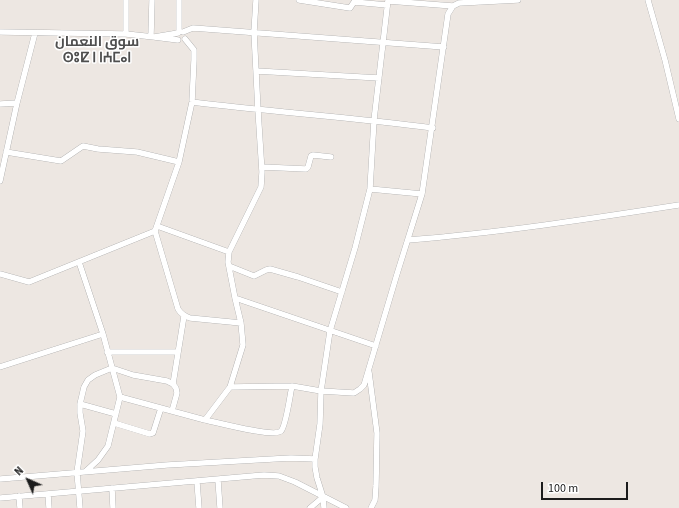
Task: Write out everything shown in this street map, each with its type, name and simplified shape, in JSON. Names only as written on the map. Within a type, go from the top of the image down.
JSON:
[{"type":"street","points":[[126,0],[126,34]]},
{"type":"street","points":[[152,0],[152,36]]},
{"type":"street","points":[[178,40],[177,36],[180,32],[179,0]]},
{"type":"street","points":[[205,420],[230,387],[243,345],[241,323],[229,266],[229,252],[261,187],[262,167],[254,32],[256,0]]},
{"type":"street","points":[[299,0],[324,2],[350,8],[354,2],[387,2],[453,6],[459,3],[518,0]]},
{"type":"street","points":[[648,0],[651,5],[666,60],[679,119]]},
{"type":"street","points":[[324,508],[323,497],[317,478],[315,459],[320,424],[321,391],[330,331],[355,248],[370,189],[374,120],[387,2]]},
{"type":"street","points":[[230,387],[292,386],[321,391],[354,393],[364,385],[422,194],[448,14],[453,6]]},
{"type":"street","points":[[152,36],[180,32],[193,28],[444,47]]},
{"type":"street","points":[[0,32],[126,34],[152,36],[182,41],[185,39]]},
{"type":"street","points":[[180,32],[186,36],[185,39],[194,50],[192,102],[179,162],[156,228],[178,309],[184,316],[190,318],[241,323]]},
{"type":"street","points":[[0,181],[35,33]]},
{"type":"street","points":[[256,71],[379,78]]},
{"type":"street","points":[[192,102],[258,110],[374,120],[432,128]]},
{"type":"street","points":[[0,104],[17,104]]},
{"type":"street","points":[[6,152],[61,161],[83,146],[98,149],[137,152],[179,162]]},
{"type":"street","points":[[262,167],[306,169],[311,156],[313,155],[331,157]]},
{"type":"street","points":[[370,189],[422,194]]},
{"type":"street","points":[[408,240],[523,228],[679,205]]},
{"type":"street","points":[[0,274],[29,282],[156,228],[229,252]]},
{"type":"street","points":[[79,262],[103,334],[120,397],[108,446],[104,453],[86,471]]},
{"type":"street","points":[[229,266],[254,276],[270,269],[342,292]]},
{"type":"street","points":[[235,298],[376,346]]},
{"type":"street","points":[[173,384],[184,316]]},
{"type":"street","points":[[0,367],[103,334]]},
{"type":"street","points":[[107,352],[178,352]]},
{"type":"street","points":[[80,508],[77,472],[83,431],[80,404],[84,387],[88,380],[95,375],[112,368],[133,375],[167,381],[173,384],[177,393],[172,411]]},
{"type":"street","points":[[368,371],[377,433],[376,493],[375,500],[371,508]]},
{"type":"street","points":[[120,397],[205,420],[276,434],[281,431],[284,425],[292,386]]},
{"type":"street","points":[[80,404],[116,414]]},
{"type":"street","points":[[114,423],[150,434],[153,433],[161,408]]},
{"type":"street","points":[[0,479],[86,471],[291,458],[315,459]]},
{"type":"street","points":[[0,498],[264,475],[279,476],[294,482],[346,508]]},
{"type":"street","points":[[218,480],[220,508]]},
{"type":"street","points":[[197,482],[199,508]]},
{"type":"street","points":[[112,488],[113,508]]},
{"type":"street","points":[[48,494],[49,508]]},
{"type":"street","points":[[19,496],[20,508]]},
{"type":"street","points":[[310,508],[323,497]]},
{"type":"district","name":"سوق النعمان ⵙⵓⵇ ⵏ ⵏⵄⵎⴰⵏ","points":[[97,52]]}]
